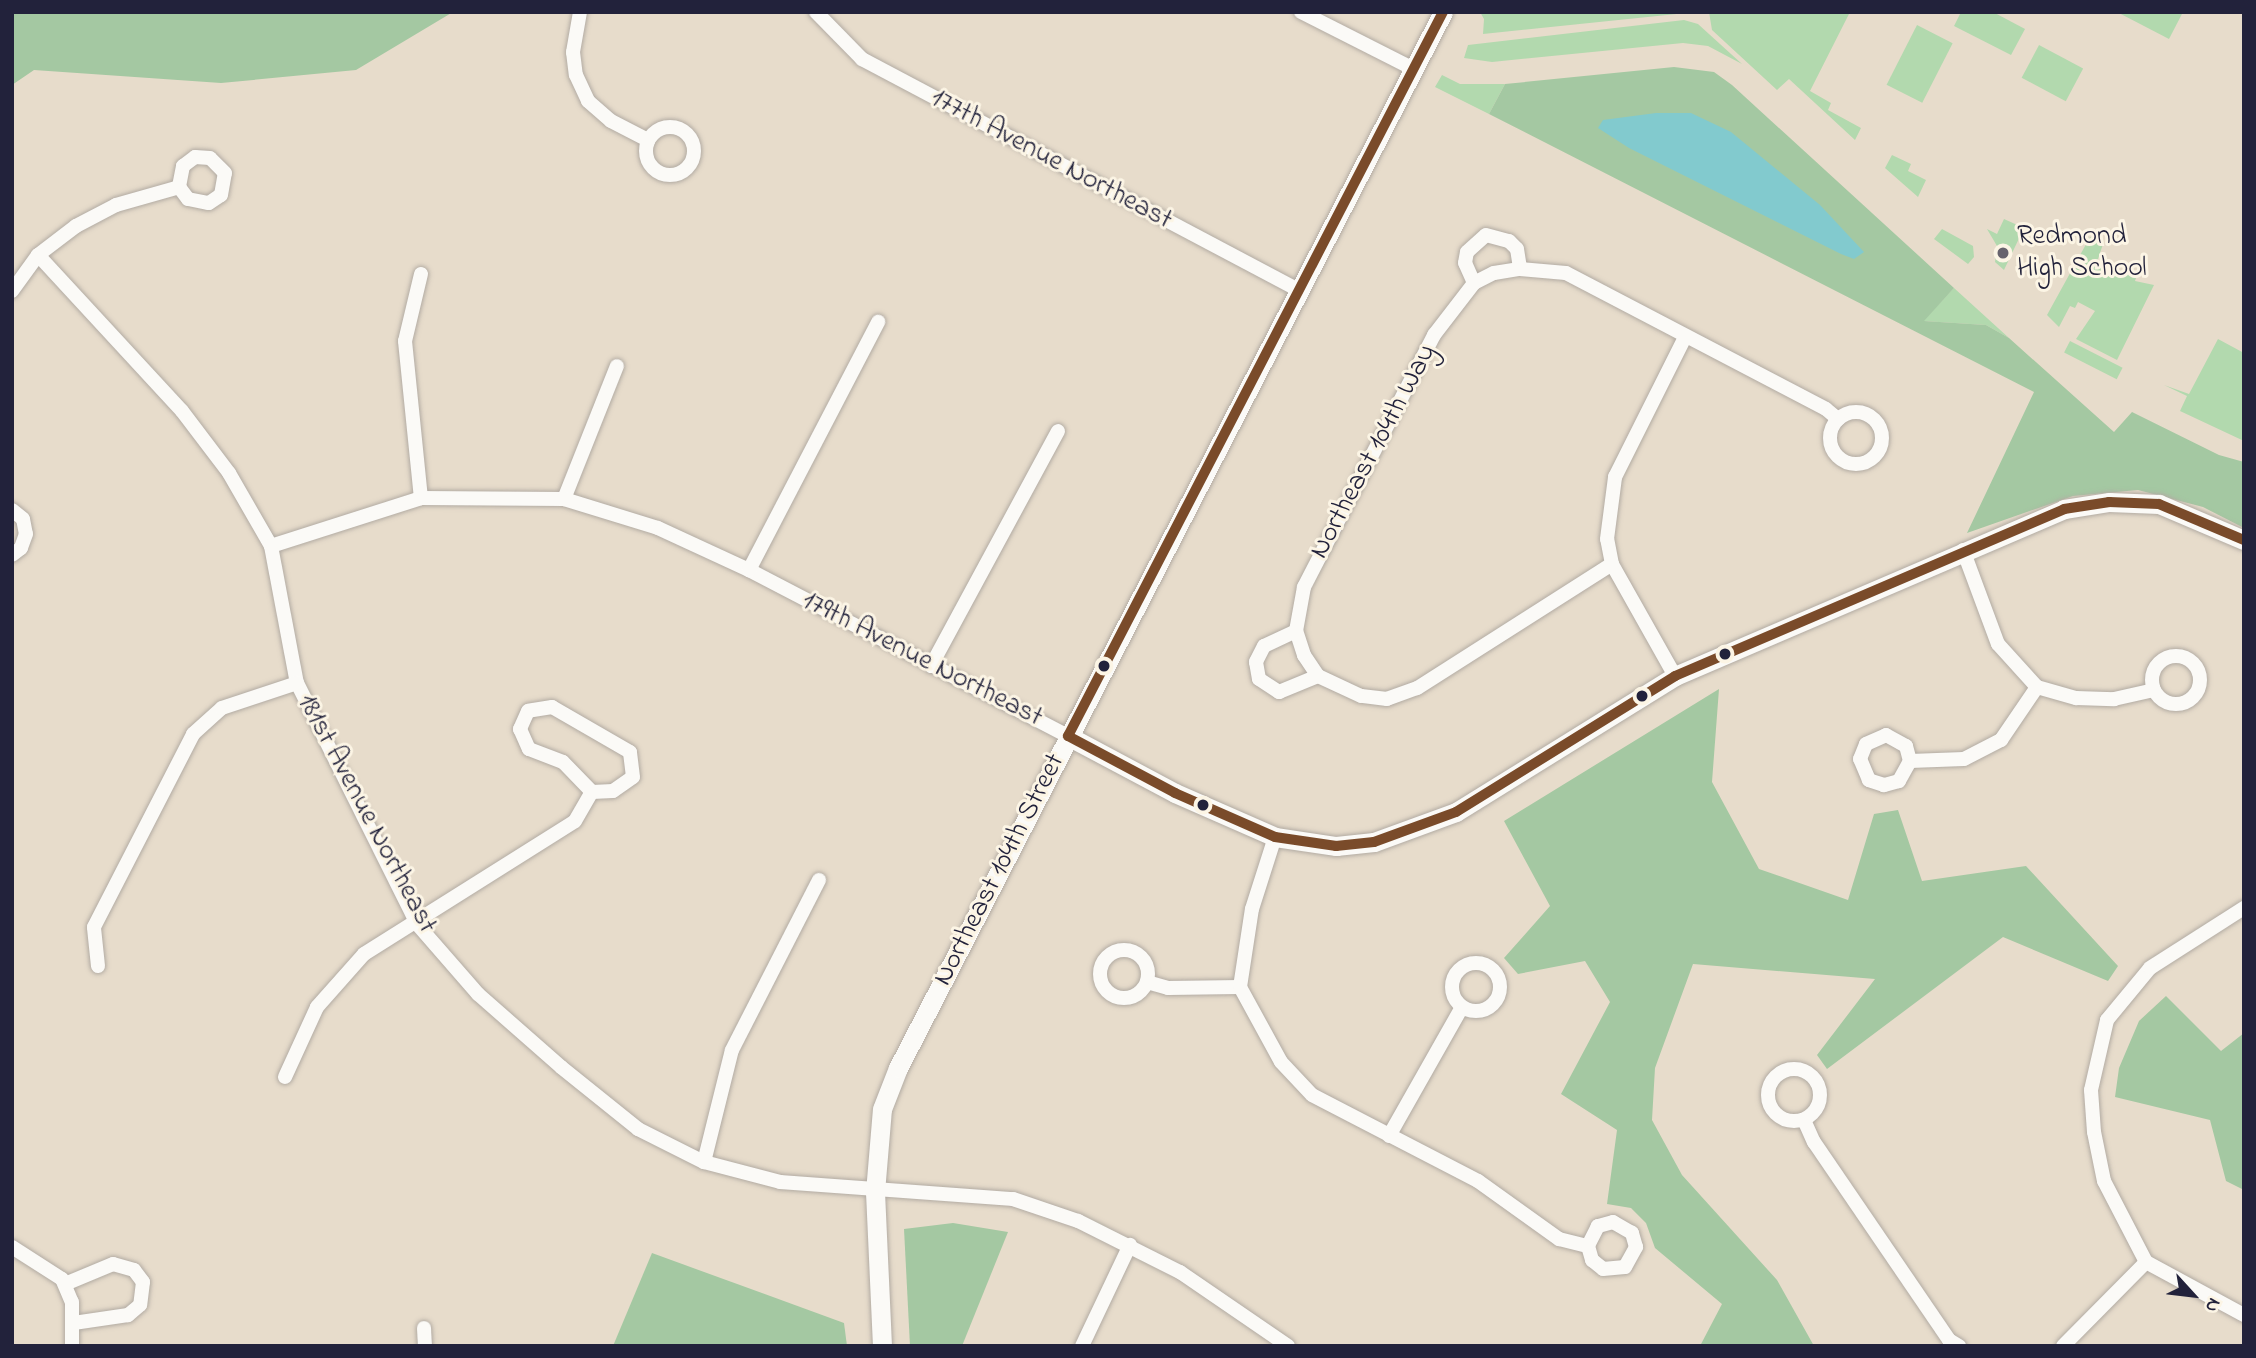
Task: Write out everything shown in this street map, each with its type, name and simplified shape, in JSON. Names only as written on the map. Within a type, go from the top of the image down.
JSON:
[{"type":"street","points":[[580,12],[573,52],[576,75],[588,101],[611,121],[649,140]]},
{"type":"street","name":"177th Avenue Northeast","points":[[816,12],[862,59],[1298,290]]},
{"type":"street","points":[[1301,12],[1414,69]]},
{"type":"street","name":"Northeast 104th Street","points":[[882,1346],[875,1192],[882,1109],[898,1068],[1443,12]]},
{"type":"street","points":[[12,291],[38,255],[76,226],[116,205],[179,187]]},
{"type":"street","points":[[1474,283],[1465,263],[1467,252],[1486,235],[1499,236],[1517,249],[1520,269]]},
{"type":"street","name":"181st Avenue Northeast","points":[[38,255],[182,411],[229,473],[271,545],[297,683],[417,924],[478,994],[561,1067],[638,1129],[704,1162],[780,1182],[875,1192],[952,1191],[1013,1199],[1129,1245],[1180,1272],[1288,1346]]},
{"type":"street","name":"Northeast 104th Way","points":[[1318,676],[1304,655],[1296,631],[1304,587],[1434,335],[1474,283],[1494,274],[1520,269],[1566,273],[1826,409],[1838,419]]},
{"type":"street","points":[[421,274],[405,341],[421,498]]},
{"type":"street","points":[[748,570],[878,322]]},
{"type":"street","points":[[1675,676],[1612,564],[1606,539],[1615,477],[1685,337]]},
{"type":"street","points":[[564,499],[617,366]]},
{"type":"street","points":[[931,666],[1058,431]]},
{"type":"street","name":"179th Avenue Northeast","points":[[271,545],[421,498],[564,499],[658,528],[748,570],[1175,793],[1275,837],[1336,846],[1407,832],[1455,812],[1675,676],[1963,550],[2064,509],[2109,502],[2159,504],[2244,540]]},
{"type":"street","points":[[12,510],[23,519],[26,534],[21,548],[12,555]]},
{"type":"street","points":[[1963,550],[1998,644],[2037,687],[2076,698],[2114,699],[2154,691]]},
{"type":"street","points":[[1296,631],[1264,646],[1256,662],[1259,679],[1279,692],[1318,676],[1361,696],[1387,699],[1418,688],[1612,564]]},
{"type":"street","points":[[98,966],[94,928],[193,734],[222,708],[297,683]]},
{"type":"street","points":[[1910,761],[1964,759],[2001,740],[2037,687]]},
{"type":"street","points":[[552,707],[629,752],[633,777],[613,791],[592,792],[563,762],[529,749],[520,729],[528,710],[552,707]]},
{"type":"street","points":[[285,1077],[317,1006],[338,979],[364,954],[417,924],[575,821],[592,792]]},
{"type":"street","points":[[1275,837],[1252,909],[1240,987],[1281,1062],[1312,1095],[1478,1181],[1559,1239],[1588,1246]]},
{"type":"street","points":[[704,1162],[732,1049],[819,880]]},
{"type":"street","points":[[2244,908],[2150,968],[2107,1020],[2097,1051],[2091,1090],[2104,1181],[2146,1262],[2244,1315]]},
{"type":"street","points":[[1147,982],[1168,988],[1240,987]]},
{"type":"street","points":[[1389,1136],[1462,1007]]},
{"type":"street","points":[[1804,1120],[1821,1153],[1949,1340],[1959,1346]]},
{"type":"street","points":[[1082,1346],[1129,1245]]},
{"type":"street","points":[[12,1247],[41,1262],[65,1284],[74,1323],[72,1346]]},
{"type":"street","points":[[2063,1346],[2146,1262]]},
{"type":"street","points":[[65,1284],[113,1264],[134,1270],[143,1282],[140,1305],[128,1315],[74,1323]]},
{"type":"street","points":[[424,1328],[425,1346]]},
{"type":"green space","points":[[12,12],[453,12],[356,70],[221,83],[34,70],[12,85]]},
{"type":"green space","points":[[1480,12],[1696,12],[1483,34],[1484,19]]},
{"type":"green space","points":[[1709,12],[1850,12],[1810,91],[1831,103],[1828,110],[1861,128],[1855,140],[1789,79],[1777,90],[1712,30]]},
{"type":"green space","points":[[1961,12],[1993,12],[2025,29],[2011,55],[1954,26]]},
{"type":"green space","points":[[2117,12],[2183,12],[2169,39]]},
{"type":"green space","points":[[1684,20],[1698,24],[1742,64],[1708,46],[1683,43],[1492,62],[1464,58],[1468,45]]},
{"type":"green space","points":[[1917,25],[1953,43],[1922,103],[1887,85]]},
{"type":"green space","points":[[2039,45],[2083,68],[2066,101],[2022,78]]},
{"type":"green space","points":[[1674,67],[1714,72],[1732,85],[1954,288],[1924,321],[1986,325],[2009,338],[2114,432],[2132,412],[2219,455],[2244,462],[2244,528],[2203,507],[2138,490],[2073,496],[1967,533],[2034,392],[1489,114],[1505,84]]},
{"type":"green space","points":[[1442,75],[1460,84],[1505,84],[1489,114],[1435,87]]},
{"type":"green space","points":[[1892,155],[1911,164],[1908,171],[1926,180],[1918,197],[1885,168]]},
{"type":"green space","points":[[2004,219],[2024,228],[2004,270],[1995,262],[1997,246],[1987,229],[1997,234]]},
{"type":"green space","points":[[1942,229],[1973,246],[1974,257],[1968,264],[1934,239]]},
{"type":"green space","points":[[2090,237],[2103,244],[2097,262],[2109,266],[2108,272],[2117,275],[2119,270],[2137,275],[2135,281],[2154,285],[2117,360],[2076,339],[2095,311],[2078,302],[2075,308],[2070,306],[2059,327],[2047,315]]},
{"type":"green space","points":[[1954,288],[2009,338],[1986,325],[1923,321]]},
{"type":"green space","points":[[2218,339],[2244,353],[2244,441],[2180,411],[2187,396],[2164,385],[2189,394]]},
{"type":"green space","points":[[2070,341],[2123,368],[2117,379],[2064,353]]},
{"type":"green space","points":[[1719,689],[1712,782],[1759,869],[1848,900],[1874,814],[1898,810],[1922,881],[2026,866],[2118,966],[2108,981],[2003,937],[1827,1069],[1817,1055],[1875,979],[1693,964],[1655,1068],[1652,1120],[1682,1175],[1777,1280],[1814,1346],[1700,1346],[1722,1304],[1655,1248],[1646,1223],[1631,1208],[1607,1204],[1617,1130],[1561,1094],[1610,1002],[1585,961],[1518,974],[1504,958],[1550,906],[1504,821]]},
{"type":"green space","points":[[2166,996],[2221,1051],[2244,1033],[2244,1190],[2226,1181],[2210,1120],[2115,1097],[2119,1068],[2139,1021]]},
{"type":"green space","points":[[953,1223],[1008,1232],[962,1346],[910,1346],[904,1229]]},
{"type":"green space","points":[[652,1253],[844,1323],[847,1346],[613,1346]]},
{"type":"water","points":[[1656,113],[1691,113],[1731,132],[1820,205],[1864,252],[1854,259],[1841,254],[1629,148],[1598,128],[1603,120]]},
{"type":"transit line","points":[[1068,736],[1443,12]]},
{"type":"transit line","points":[[1068,736],[1175,793],[1275,837],[1336,846],[1374,842],[1456,812],[1675,676],[2064,509],[2109,502],[2159,504],[2244,540]]},
{"type":"place","name":"Redmond High School","points":[[2003,253]]}]
